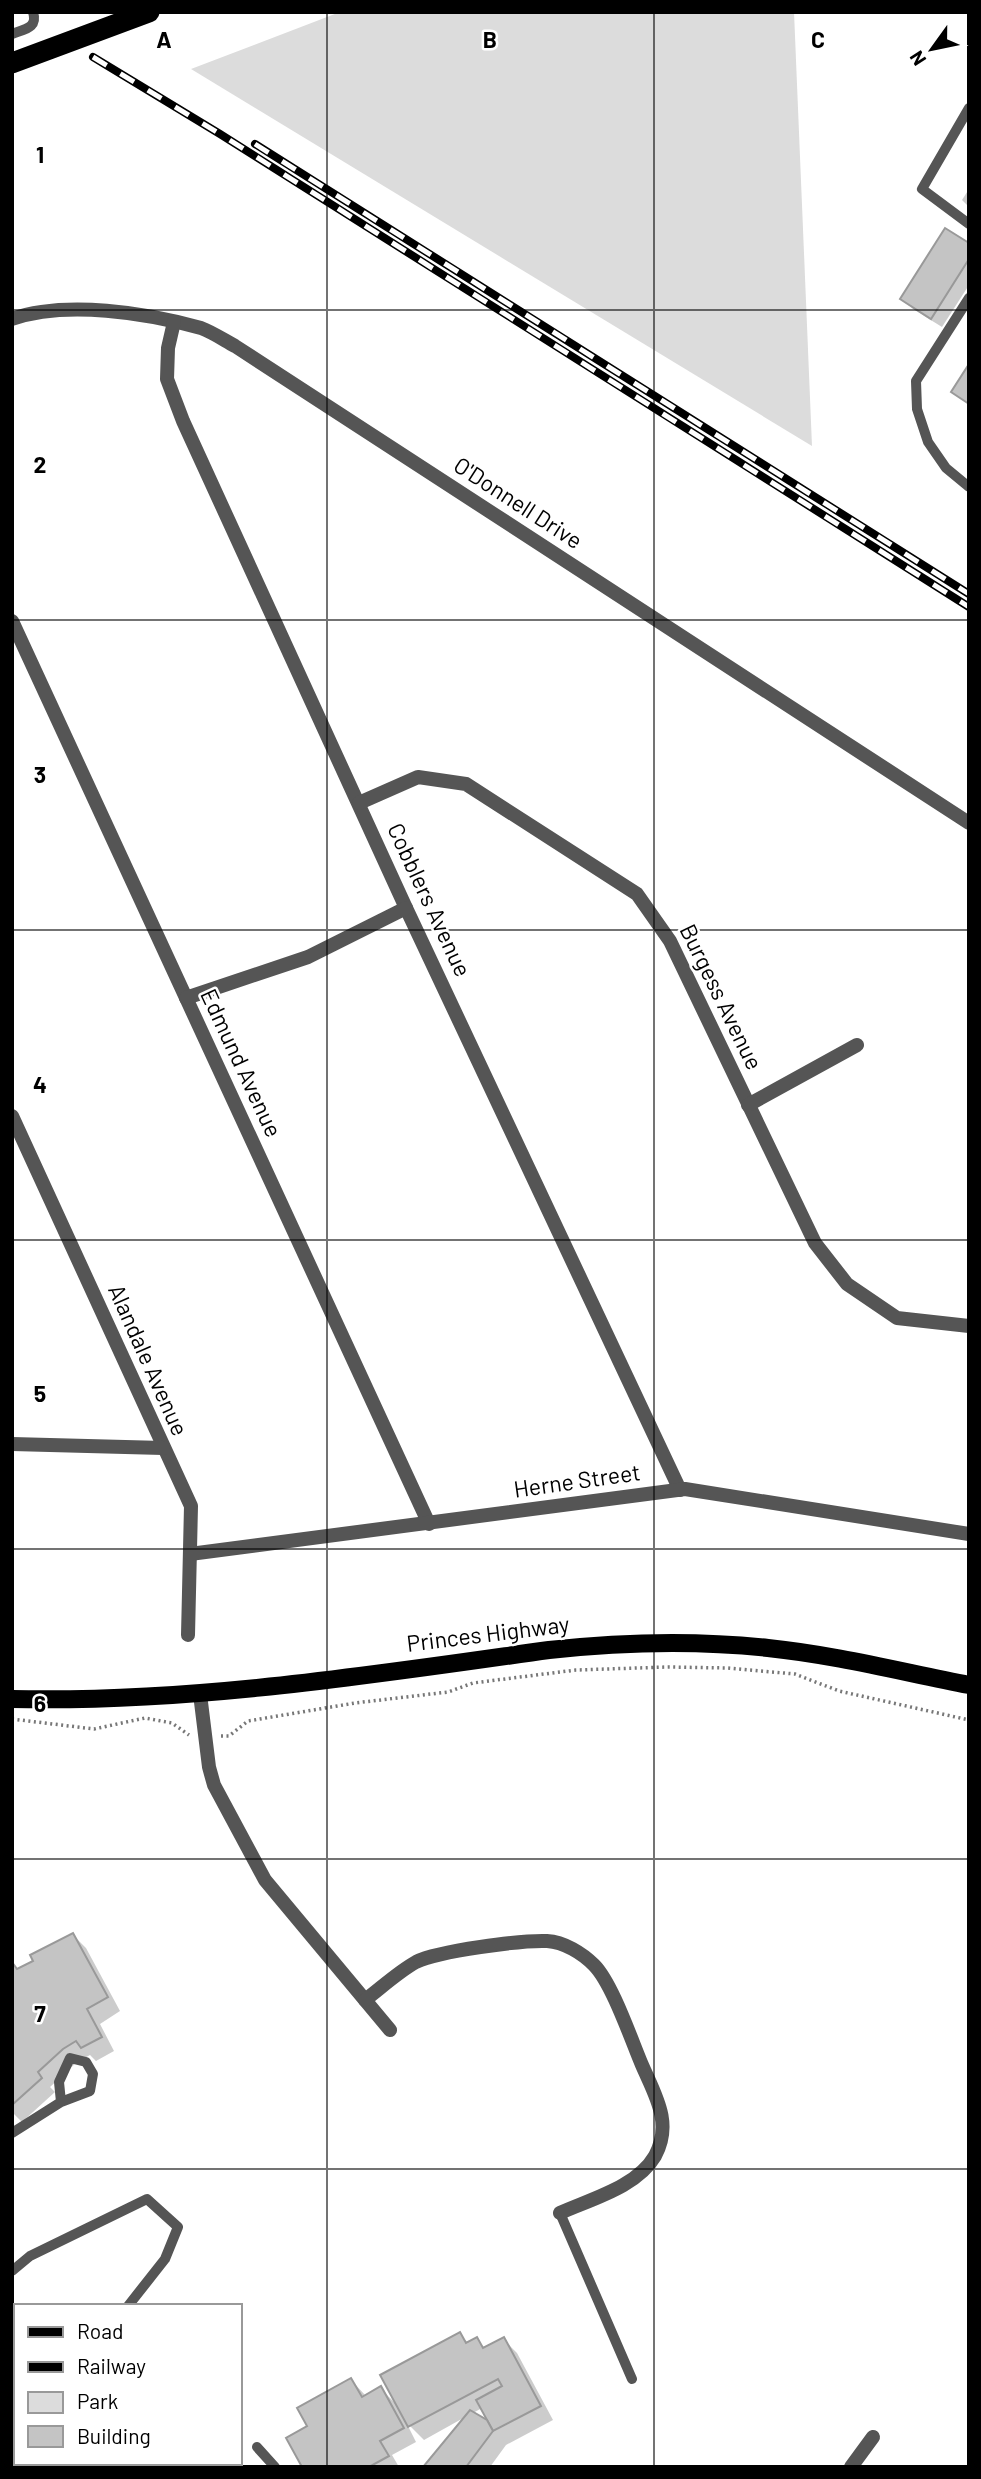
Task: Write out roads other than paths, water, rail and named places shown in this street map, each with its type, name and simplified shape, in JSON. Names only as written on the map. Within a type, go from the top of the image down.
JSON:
[{"type":"highway","points":[[12,63],[149,12]]},
{"type":"main road","name":"Princes Highway","points":[[12,1699],[128,1699],[200,1694],[561,1648],[651,1643],[726,1644],[781,1650],[969,1685]]},
{"type":"street","name":"O'Donnell Drive","points":[[12,319],[56,311],[98,310],[139,314],[203,329],[235,346],[969,822]]},
{"type":"street","name":"Cobblers Avenue","points":[[174,322],[168,348],[167,379],[183,421],[406,908],[680,1490]]},
{"type":"street","name":"Edmund Avenue","points":[[12,621],[429,1524]]},
{"type":"street","name":"Burgess Avenue","points":[[359,803],[418,777],[466,784],[637,894],[670,941],[815,1243],[847,1284],[897,1318],[969,1326]]},
{"type":"street","points":[[186,998],[308,957],[406,908]]},
{"type":"street","points":[[748,1105],[856,1045]]},
{"type":"street","name":"Alandale Avenue","points":[[12,1116],[191,1506],[188,1635]]},
{"type":"street","points":[[12,1444],[163,1448]]},
{"type":"street","name":"Herne Street","points":[[190,1553],[680,1490],[969,1534]]},
{"type":"street","points":[[200,1694],[214,1784],[265,1880],[390,2030]]},
{"type":"street","points":[[365,2000],[415,1963],[431,1956],[512,1944],[547,1941],[561,1944],[587,1958],[597,1968],[615,2001],[663,2113],[662,2135],[654,2156],[637,2176],[560,2213]]},
{"type":"street","points":[[851,2467],[873,2437]]},
{"type":"lane","points":[[12,34],[33,25],[33,12]]},
{"type":"lane","points":[[969,108],[922,189],[969,224]]},
{"type":"lane","points":[[969,298],[916,382],[917,409],[928,442],[946,468],[969,487]]},
{"type":"lane","points":[[12,2133],[61,2102]]},
{"type":"lane","points":[[12,2271],[30,2256],[147,2199],[178,2227],[165,2259],[130,2304]]},
{"type":"lane","points":[[560,2213],[632,2379]]},
{"type":"lane","points":[[257,2447],[275,2467]]},
{"type":"railway","points":[[93,57],[220,134],[969,607]]},
{"type":"railway","points":[[255,144],[969,594]]}]
